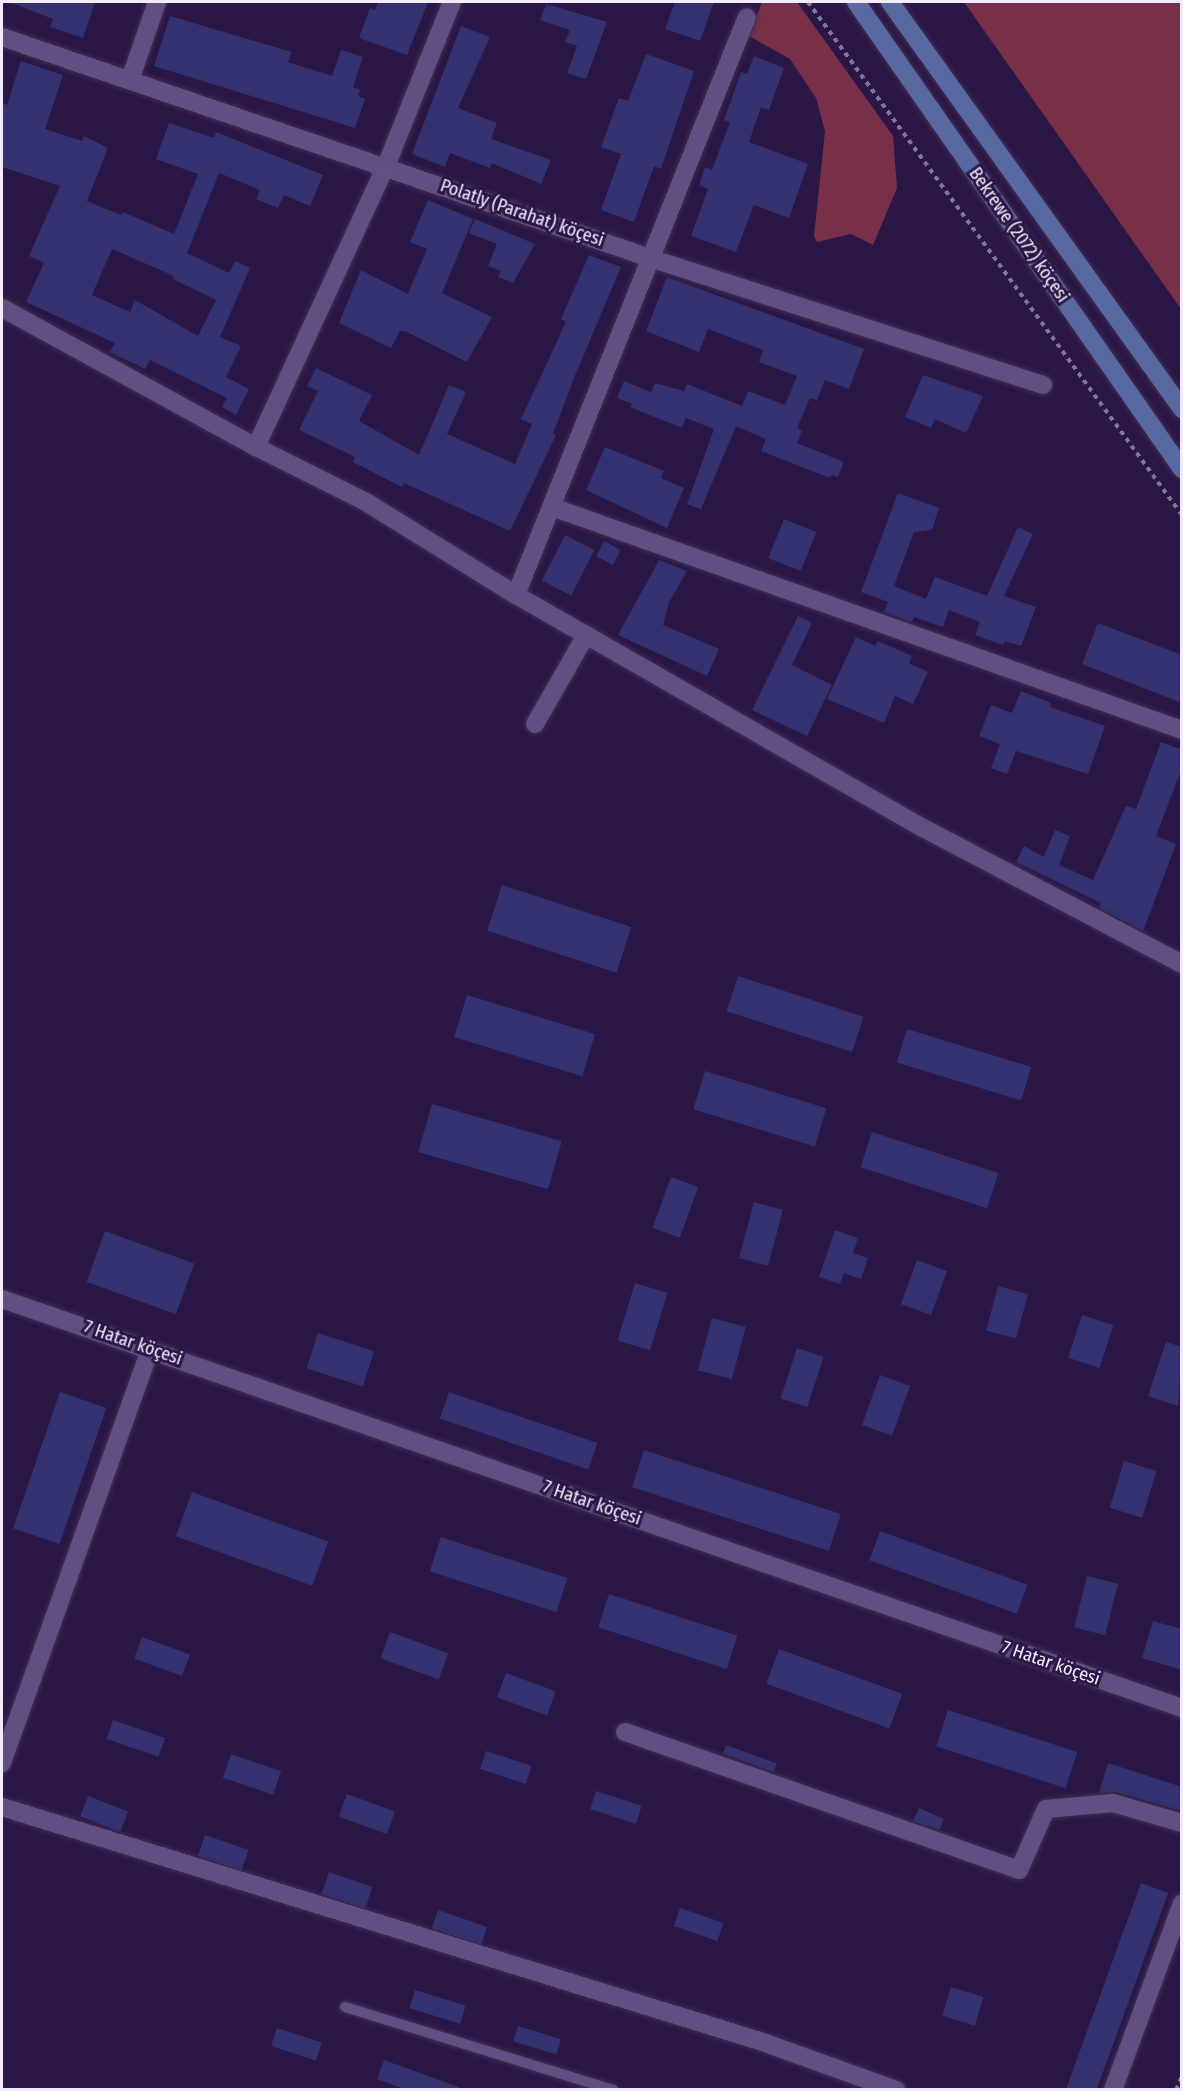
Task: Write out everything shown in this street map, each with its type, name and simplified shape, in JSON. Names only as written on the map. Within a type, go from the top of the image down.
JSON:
[{"type":"main road","name":"Bekrewe (2072) köçesi","points":[[856,2],[1182,469]]},
{"type":"main road","name":"Bekrewe (2072) köçesi","points":[[890,2],[1182,409]]},
{"type":"street","points":[[130,80],[157,2]]},
{"type":"street","points":[[256,447],[386,166],[452,2]]},
{"type":"street","points":[[516,595],[653,259],[747,16]]},
{"type":"street","name":"Polatly (Parahat) köçesi","points":[[2,37],[386,166],[653,259],[1043,385]]},
{"type":"street","points":[[2,308],[256,447],[375,507],[516,595],[921,827],[1182,964]]},
{"type":"street","points":[[552,507],[1182,729]]},
{"type":"street","points":[[535,724],[586,634]]},
{"type":"street","name":"7 Hatar köçesi","points":[[2,1299],[1182,1708]]},
{"type":"street","points":[[2,1763],[150,1349]]},
{"type":"street","points":[[625,1732],[1019,1870],[1046,1809],[1113,1803],[1182,1823]]},
{"type":"street","points":[[2,1807],[760,2041],[896,2090]]},
{"type":"street","points":[[1113,2090],[1182,1903]]},
{"type":"lane","points":[[345,2007],[613,2090]]},
{"type":"path","points":[[808,2],[1182,515]]},
{"type":"path","points":[[1176,2090],[1182,2076]]},
{"type":"shaded area","points":[[762,2],[797,2],[893,136],[897,188],[873,245],[851,234],[817,242],[814,236],[825,131],[816,98],[790,59],[749,36]]},
{"type":"shaded area","points":[[964,2],[1181,2],[1181,309]]},
{"type":"building","points":[[9,2],[95,2],[83,38],[50,27],[53,19]]},
{"type":"building","points":[[378,2],[428,2],[407,55],[359,38],[370,8],[375,10]]},
{"type":"building","points":[[675,2],[714,2],[700,41],[665,29]]},
{"type":"building","points":[[546,4],[607,22],[586,79],[567,73],[577,46],[565,42],[570,30],[540,20]]},
{"type":"building","points":[[170,16],[292,52],[288,62],[332,76],[341,50],[363,57],[353,87],[360,90],[358,96],[365,99],[355,128],[154,66]]},
{"type":"building","points":[[461,26],[490,37],[458,108],[497,123],[491,139],[551,160],[541,184],[492,163],[490,168],[450,153],[445,167],[412,154]]},
{"type":"building","points":[[646,54],[694,71],[661,169],[654,166],[634,222],[601,210],[621,154],[601,147],[619,98],[628,101]]},
{"type":"building","points":[[754,56],[784,68],[769,110],[761,107],[749,142],[808,164],[789,218],[754,205],[736,252],[691,236],[708,189],[699,185],[705,167],[712,170],[730,122],[724,120],[741,72],[747,74]]},
{"type":"building","points":[[21,61],[63,75],[45,129],[82,141],[84,136],[108,148],[87,201],[121,215],[123,212],[174,234],[198,174],[156,159],[169,123],[214,138],[216,132],[323,175],[310,206],[284,195],[278,208],[256,199],[260,190],[219,173],[187,253],[229,273],[235,261],[250,268],[220,337],[241,346],[226,377],[249,389],[236,415],[222,407],[227,398],[150,360],[145,369],[110,352],[115,343],[26,302],[44,263],[29,256],[60,186],[2,167],[2,103],[7,105]],"holes":[[[112,249],[174,276],[173,279],[216,300],[198,336],[135,300],[130,312],[92,295]]]},
{"type":"building","points":[[428,200],[473,219],[442,293],[492,317],[467,362],[405,331],[400,331],[391,348],[339,323],[361,270],[408,294],[427,249],[410,242]]},
{"type":"building","points":[[475,219],[535,244],[513,283],[498,277],[501,271],[488,266],[497,244],[469,233]]},
{"type":"building","points":[[589,255],[621,267],[574,378],[553,434],[556,435],[510,531],[404,483],[402,487],[353,462],[355,457],[299,430],[318,391],[307,386],[316,368],[372,395],[359,421],[419,455],[449,385],[466,392],[447,434],[515,464],[532,424],[521,419],[566,322],[561,319]]},
{"type":"building","points":[[667,277],[864,349],[849,389],[825,380],[817,400],[810,398],[797,428],[802,431],[797,443],[844,462],[838,477],[832,475],[830,478],[761,451],[766,439],[736,426],[701,509],[687,504],[714,429],[686,418],[682,428],[630,407],[632,404],[617,398],[624,381],[651,392],[655,383],[684,391],[687,384],[742,406],[748,391],[785,405],[797,376],[759,362],[763,350],[708,329],[699,352],[646,331]]},
{"type":"building","points":[[923,375],[983,396],[966,433],[935,419],[931,428],[905,417]]},
{"type":"building","points":[[605,447],[664,471],[661,478],[684,488],[667,528],[586,490]]},
{"type":"building","points":[[898,493],[939,508],[932,530],[914,532],[894,586],[926,599],[935,577],[987,596],[1018,527],[1033,534],[1004,596],[1036,607],[1021,646],[1005,641],[1003,645],[975,635],[980,622],[949,610],[943,627],[914,617],[912,622],[884,612],[888,602],[861,592]]},
{"type":"building","points":[[784,519],[816,532],[801,571],[768,558]]},
{"type":"building","points":[[565,535],[594,550],[571,595],[542,580]]},
{"type":"building","points":[[604,541],[621,550],[613,565],[596,556]]},
{"type":"building","points":[[659,560],[687,571],[669,602],[663,625],[719,649],[707,676],[618,635]]},
{"type":"building","points":[[798,616],[812,623],[792,665],[832,685],[807,736],[752,710]]},
{"type":"building","points":[[1098,623],[1182,655],[1182,703],[1082,664]]},
{"type":"building","points":[[856,637],[875,646],[878,641],[912,656],[909,663],[928,672],[913,704],[895,696],[884,723],[827,699]]},
{"type":"building","points":[[1021,691],[1051,703],[1050,707],[1105,726],[1088,774],[1016,751],[1007,774],[991,768],[1000,744],[979,736],[991,705],[1012,713]]},
{"type":"building","points":[[1161,742],[1182,750],[1182,768],[1156,836],[1176,844],[1143,931],[1099,908],[1101,903],[1016,862],[1024,846],[1044,857],[1055,830],[1070,836],[1059,865],[1093,880],[1126,806],[1136,809]]},
{"type":"building","points":[[502,885],[631,927],[617,973],[487,931]]},
{"type":"building","points":[[738,976],[864,1017],[852,1052],[727,1011]]},
{"type":"building","points":[[467,995],[595,1034],[582,1076],[454,1037]]},
{"type":"building","points":[[907,1029],[1031,1067],[1021,1100],[897,1062]]},
{"type":"building","points":[[705,1071],[826,1108],[815,1146],[693,1109]]},
{"type":"building","points":[[432,1104],[562,1141],[548,1189],[418,1152]]},
{"type":"building","points":[[872,1132],[998,1173],[987,1208],[861,1167]]},
{"type":"building","points":[[671,1177],[698,1187],[680,1238],[653,1228]]},
{"type":"building","points":[[754,1202],[783,1210],[768,1266],[739,1258]]},
{"type":"building","points":[[835,1230],[858,1238],[853,1253],[868,1258],[861,1279],[844,1273],[840,1284],[819,1277]]},
{"type":"building","points":[[105,1231],[194,1263],[176,1314],[87,1282]]},
{"type":"building","points":[[917,1260],[947,1271],[931,1315],[901,1304]]},
{"type":"building","points":[[635,1283],[668,1293],[650,1350],[617,1340]]},
{"type":"building","points":[[998,1286],[1028,1294],[1016,1338],[986,1330]]},
{"type":"building","points":[[1082,1315],[1113,1325],[1099,1368],[1068,1358]]},
{"type":"building","points":[[712,1318],[746,1327],[732,1379],[698,1370]]},
{"type":"building","points":[[318,1333],[374,1351],[363,1386],[307,1368]]},
{"type":"building","points":[[1166,1342],[1182,1347],[1178,1406],[1148,1396]]},
{"type":"building","points":[[797,1348],[824,1357],[807,1407],[781,1398]]},
{"type":"building","points":[[880,1375],[910,1386],[892,1436],[862,1425]]},
{"type":"building","points":[[60,1392],[106,1408],[59,1544],[13,1528]]},
{"type":"building","points":[[449,1392],[597,1443],[588,1470],[440,1418]]},
{"type":"building","points":[[644,1450],[841,1514],[829,1551],[632,1487]]},
{"type":"building","points":[[1124,1461],[1157,1471],[1142,1518],[1110,1508]]},
{"type":"building","points":[[192,1492],[328,1542],[312,1586],[176,1536]]},
{"type":"building","points":[[880,1531],[1028,1585],[1017,1614],[869,1560]]},
{"type":"building","points":[[441,1537],[567,1578],[556,1612],[430,1571]]},
{"type":"building","points":[[1087,1576],[1118,1584],[1105,1635],[1074,1627]]},
{"type":"building","points":[[609,1594],[737,1636],[727,1669],[598,1627]]},
{"type":"building","points":[[1153,1621],[1182,1629],[1182,1670],[1142,1658]]},
{"type":"building","points":[[390,1632],[448,1653],[439,1680],[380,1658]]},
{"type":"building","points":[[142,1637],[190,1654],[182,1676],[134,1659]]},
{"type":"building","points":[[779,1649],[902,1694],[889,1729],[766,1684]]},
{"type":"building","points":[[506,1673],[556,1691],[547,1716],[497,1697]]},
{"type":"building","points":[[948,1710],[1077,1752],[1066,1788],[936,1746]]},
{"type":"building","points":[[113,1720],[165,1738],[158,1757],[106,1739]]},
{"type":"building","points":[[726,1745],[777,1763],[774,1772],[723,1753]]},
{"type":"building","points":[[486,1751],[532,1766],[526,1784],[480,1769]]},
{"type":"building","points":[[231,1754],[281,1771],[273,1795],[223,1778]]},
{"type":"building","points":[[1108,1763],[1182,1787],[1182,1811],[1116,1792],[1099,1793]]},
{"type":"building","points":[[596,1791],[642,1806],[636,1824],[590,1809]]},
{"type":"building","points":[[347,1794],[395,1811],[387,1834],[339,1817]]},
{"type":"building","points":[[88,1796],[128,1811],[120,1832],[80,1817]]},
{"type":"building","points":[[919,1808],[944,1819],[939,1830],[913,1821]]},
{"type":"building","points":[[205,1835],[248,1850],[241,1871],[198,1856]]},
{"type":"building","points":[[329,1872],[372,1887],[365,1909],[322,1894]]},
{"type":"building","points":[[1141,1883],[1168,1893],[1097,2090],[1066,2090]]},
{"type":"building","points":[[680,1908],[723,1923],[717,1941],[674,1926]]},
{"type":"building","points":[[438,1910],[487,1927],[481,1945],[432,1928]]},
{"type":"building","points":[[951,1987],[984,1997],[975,2026],[942,2016]]},
{"type":"building","points":[[415,1990],[466,2005],[460,2024],[409,2008]]},
{"type":"building","points":[[518,2026],[561,2039],[556,2054],[513,2041]]},
{"type":"building","points":[[277,2028],[322,2043],[316,2061],[271,2046]]},
{"type":"building","points":[[384,2060],[459,2087],[459,2090],[407,2090],[377,2079]]}]
